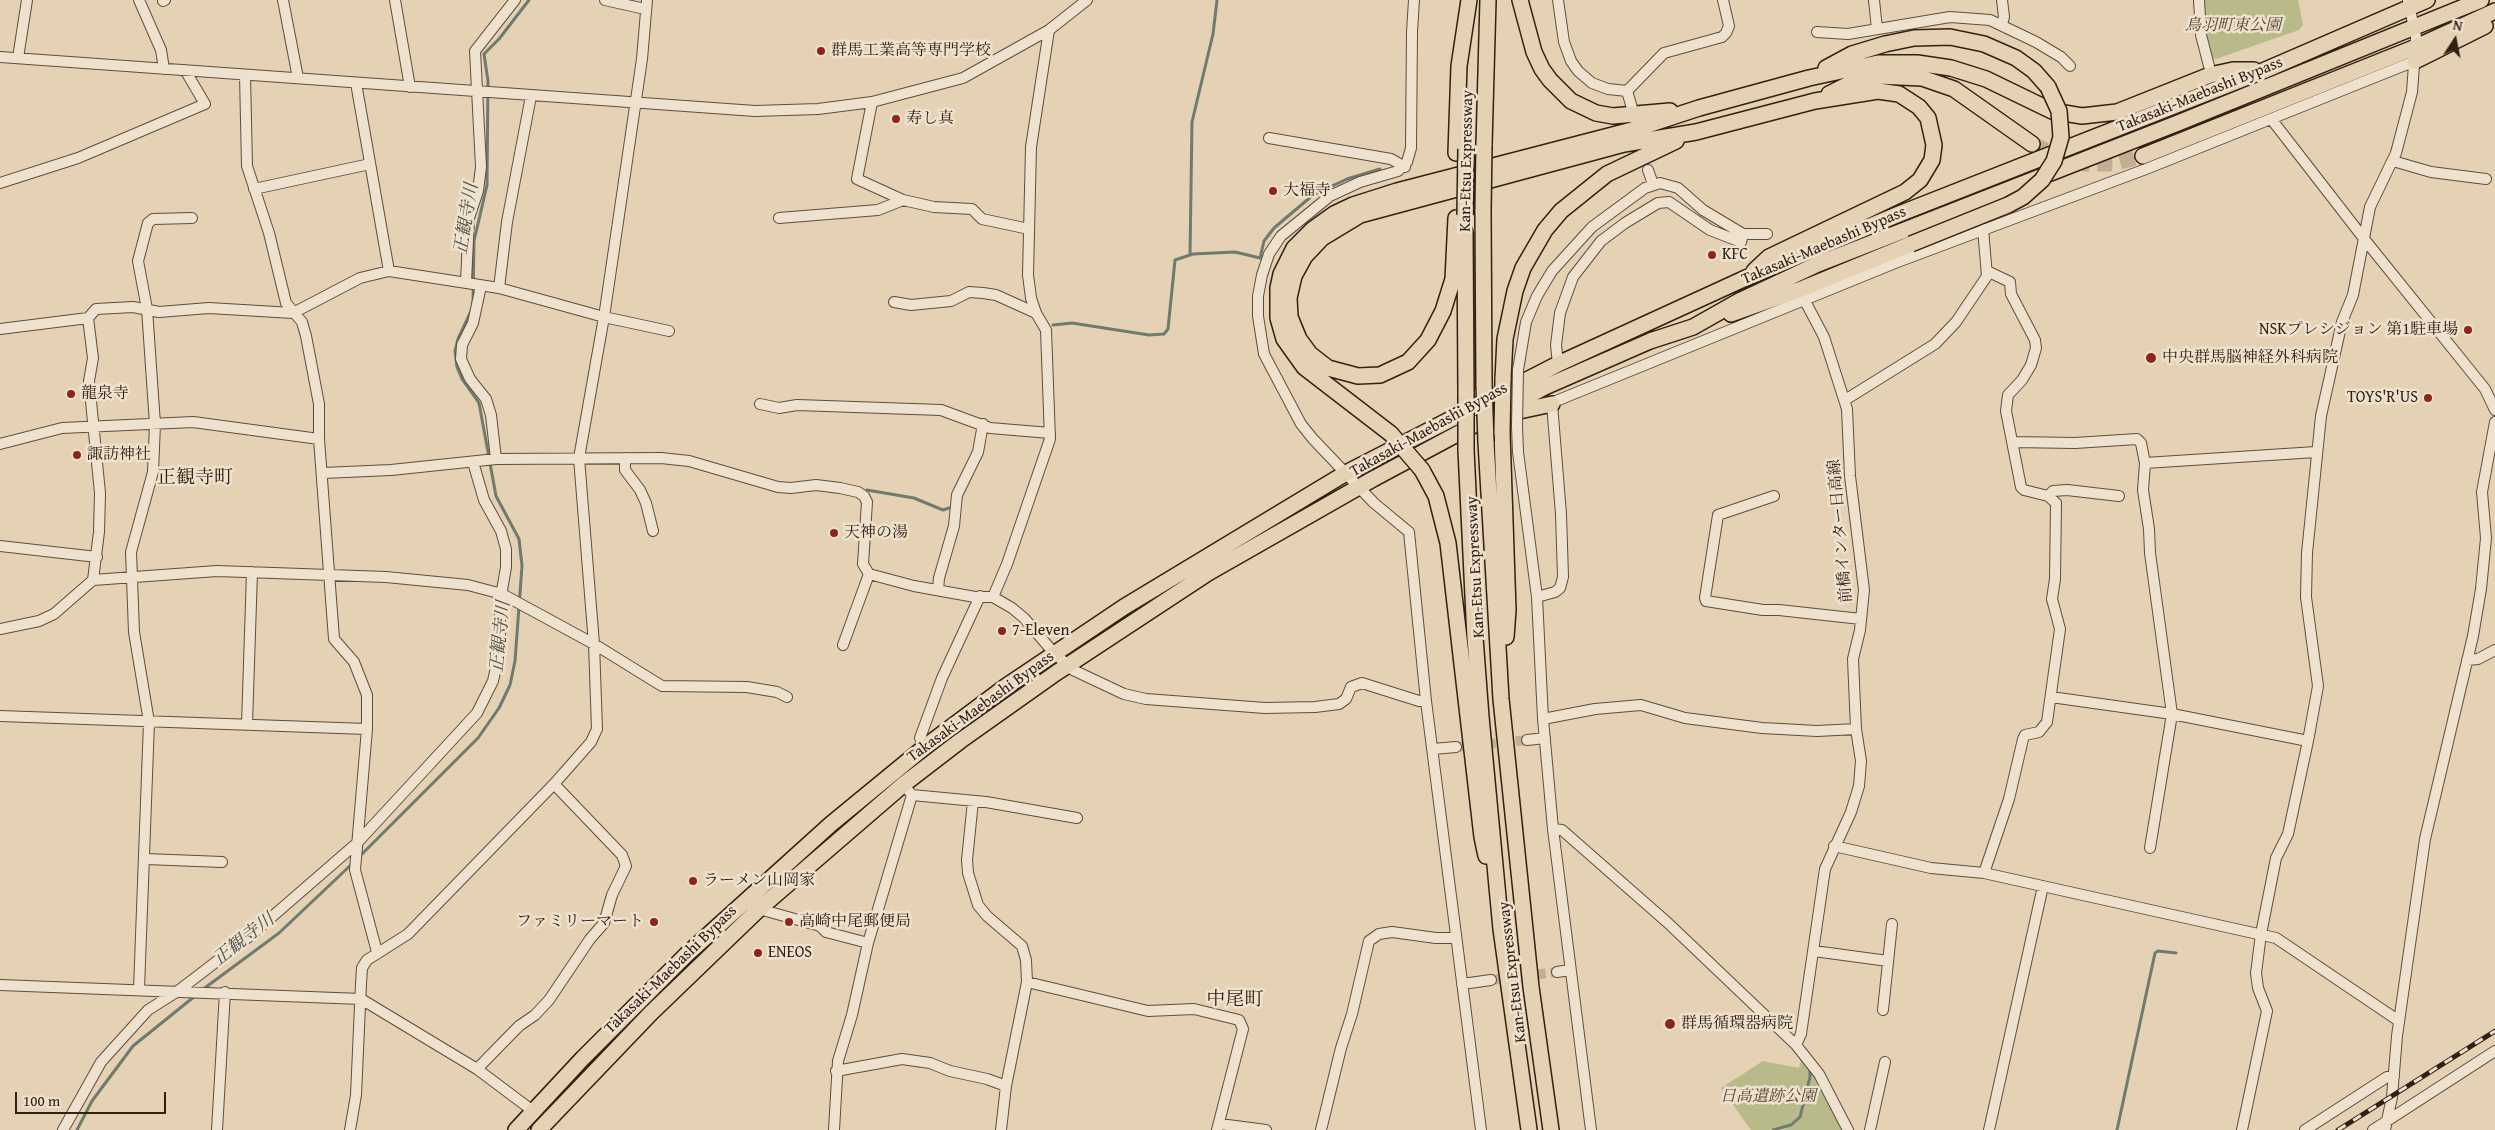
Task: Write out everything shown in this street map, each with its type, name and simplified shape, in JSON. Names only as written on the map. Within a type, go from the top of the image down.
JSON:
[{"type":"highway","name":"Kan-Etsu Expressway","points":[[1469,0],[1461,151],[1460,216],[1466,450],[1475,638],[1502,929],[1529,1130]]},
{"type":"highway","name":"Kan-Etsu Expressway","points":[[1488,0],[1483,210],[1486,442],[1501,699],[1532,987],[1551,1130]]},
{"type":"highway","points":[[1520,0],[1534,52],[1542,69],[1571,101],[1596,113],[1613,116],[1699,108]]},
{"type":"highway","name":"Takasaki-Maebashi Bypass","points":[[516,1130],[533,1110],[692,948],[831,824],[926,746],[1005,687],[1124,607],[1346,473],[1558,364],[1748,277],[1908,210],[2263,71],[2409,4],[2427,0]]},
{"type":"highway","name":"Takasaki-Maebashi Bypass","points":[[539,1130],[644,1020],[759,910],[908,790],[960,741],[1067,666],[1208,572],[1545,387],[1650,341],[1693,327],[1739,301],[1818,264],[2415,28],[2481,0]]},
{"type":"highway","points":[[2416,54],[2495,11]]},
{"type":"highway","points":[[2143,156],[2416,54],[2495,21]]},
{"type":"highway","points":[[1693,327],[1804,288],[2008,205],[2029,193],[2042,180],[2054,161],[2061,137],[2059,111],[2048,87],[2034,71],[2008,54],[1984,44],[1950,37],[1914,38],[1884,44],[1852,54],[1809,78]]},
{"type":"highway","points":[[1502,929],[1482,837],[1448,543],[1436,496],[1422,470],[1391,434],[1304,367],[1284,339],[1278,318],[1278,288],[1284,266],[1303,238],[1334,214],[1377,196],[1632,130],[1699,108],[1809,78],[1878,63],[1896,62],[1937,66],[1986,79],[2052,111],[2082,116],[2117,112],[2210,75],[2233,70],[2263,71]]},
{"type":"highway","points":[[1816,101],[1849,84],[1867,78],[1892,76],[1922,78],[1954,89],[2032,144]]},
{"type":"highway","points":[[1460,216],[1452,279],[1443,311],[1428,340],[1408,362],[1380,375],[1358,376],[1328,368],[1310,354],[1299,339],[1290,316],[1290,287],[1305,256],[1322,238],[1360,215],[1624,144],[1696,132],[1816,101],[1878,91],[1889,92],[1907,98],[1928,118],[1934,136],[1932,160],[1925,174],[1905,192],[1769,257],[1748,277]]},
{"type":"highway","points":[[1501,699],[1508,610],[1502,433],[1503,378],[1505,339],[1511,304],[1523,268],[1545,230],[1561,211],[1607,174],[1696,132]]},
{"type":"highway","points":[[1472,426],[1479,426],[1524,408],[1552,404]]},
{"type":"street","points":[[18,58],[27,0]]},
{"type":"street","points":[[139,0],[161,50],[164,69]]},
{"type":"street","points":[[284,0],[298,78]]},
{"type":"street","points":[[395,0],[410,87]]},
{"type":"street","points":[[466,282],[469,218],[478,191],[481,167],[475,51],[514,0]]},
{"type":"street","points":[[350,1130],[356,1095],[362,968],[367,960],[377,952],[408,934],[554,784],[591,742],[597,729],[594,644],[579,458],[604,318],[636,103],[642,59],[646,5],[605,0]]},
{"type":"street","points":[[0,57],[755,111],[818,109],[872,102],[963,78],[1049,30],[1087,0]]},
{"type":"street","points":[[1414,0],[1411,148],[1404,166],[1393,173],[1342,190],[1302,216],[1275,243],[1265,264],[1259,286],[1258,306],[1261,341],[1271,372],[1306,430],[1390,518],[1409,532],[1426,701],[1481,1130]]},
{"type":"street","points":[[1558,0],[1564,42],[1571,61],[1578,71],[1592,83],[1608,89],[1627,91]]},
{"type":"street","points":[[1627,91],[1664,53],[1722,37],[1729,26],[1723,0]]},
{"type":"street","points":[[1874,0],[1877,29]]},
{"type":"street","points":[[2002,0],[2004,17],[2002,24]]},
{"type":"street","points":[[2199,0],[2201,35],[2209,66]]},
{"type":"street","points":[[2242,1130],[2267,1011],[2258,988],[2256,973],[2261,934],[2276,858],[2288,834],[2318,686],[2306,597],[2316,452],[2321,416],[2342,322],[2353,295],[2370,207],[2392,161],[2412,92],[2416,54],[2415,28],[2409,4]]},
{"type":"street","points":[[1817,32],[1839,35],[1950,17],[1990,20],[2002,24],[2050,50],[2070,66]]},
{"type":"street","points":[[992,597],[1007,564],[1049,444],[1046,330],[1036,313],[1031,298],[1028,275],[1031,147],[1049,30]]},
{"type":"street","points":[[1537,597],[1555,592],[1560,588],[1563,577],[1562,514],[1552,404],[1983,229],[2272,120],[2416,54]]},
{"type":"street","points":[[0,183],[78,158],[205,104],[185,70]]},
{"type":"street","points":[[245,75],[247,166],[269,233],[286,303],[302,322],[319,404],[319,439],[334,639],[354,662],[362,678],[367,695],[367,729],[356,870],[377,952]]},
{"type":"street","points":[[356,83],[389,270]]},
{"type":"street","points":[[1627,91],[1632,108]]},
{"type":"street","points":[[499,288],[508,222],[531,96]]},
{"type":"street","points":[[872,102],[857,179],[903,200],[934,207],[972,209],[982,219],[1029,229]]},
{"type":"street","points":[[2272,120],[2364,240],[2485,389],[2495,410]]},
{"type":"street","points":[[1269,138],[1391,159],[1404,166]]},
{"type":"street","points":[[2392,161],[2431,172],[2486,179]]},
{"type":"street","points":[[254,189],[370,164]]},
{"type":"street","points":[[1648,170],[1654,184]]},
{"type":"street","points":[[1591,1130],[1553,829],[1543,719],[1537,597],[1518,452],[1518,370],[1526,322],[1537,296],[1561,259],[1592,227],[1616,207],[1654,184],[1667,184],[1678,188],[1704,210],[1743,234],[1767,234]]},
{"type":"street","points":[[779,218],[878,210],[903,200]]},
{"type":"street","points":[[1558,364],[1557,340],[1560,313],[1566,293],[1578,268],[1601,241],[1642,212],[1665,202],[1673,203],[1699,224],[1727,237],[1741,242],[1743,234]]},
{"type":"street","points":[[139,989],[149,722],[134,632],[131,552],[153,472],[155,424],[147,309],[138,261],[148,223],[153,219],[192,218]]},
{"type":"street","points":[[1592,227],[1601,241]]},
{"type":"street","points":[[1845,400],[1902,366],[1944,336],[1985,281],[1987,271],[1983,229]]},
{"type":"street","points":[[0,329],[88,318],[96,309],[133,307],[159,312],[209,308],[242,308],[293,313],[360,278],[389,270],[434,279],[499,288],[604,318],[669,331]]},
{"type":"street","points":[[1984,873],[2009,799],[2025,735],[2039,732],[2044,727],[2051,697],[2060,629],[2052,599],[2055,579],[2056,508],[2054,501],[2048,496],[2022,489],[2006,411],[2006,399],[2031,365],[2036,348],[2035,340],[2011,294],[2010,282],[1987,271]]},
{"type":"street","points":[[481,286],[473,323],[462,345],[461,359],[470,378],[486,399],[496,459]]},
{"type":"street","points":[[894,302],[911,305],[951,301],[970,292],[983,292],[996,295],[1036,313]]},
{"type":"street","name":"前橋インター日高線","points":[[1796,1045],[1801,1034],[1826,869],[1834,846],[1851,812],[1859,786],[1861,761],[1856,729],[1853,659],[1861,619],[1863,582],[1852,494],[1847,409],[1824,337],[1805,301]]},
{"type":"street","points":[[88,318],[93,358],[89,381],[100,493],[97,557],[93,580]]},
{"type":"street","points":[[760,404],[779,408],[797,406],[941,410],[990,428],[1050,434]]},
{"type":"street","points":[[0,444],[62,428],[193,422],[319,439]]},
{"type":"street","points":[[2386,1126],[2425,839],[2482,589],[2486,538],[2482,492],[2495,422]]},
{"type":"street","points":[[938,590],[939,578],[954,526],[957,495],[978,452],[983,424]]},
{"type":"street","points":[[2013,442],[2075,443],[2138,439],[2141,443],[2145,463],[2143,490],[2172,714],[2150,848]]},
{"type":"street","points":[[2145,463],[2316,452]]},
{"type":"street","points":[[625,458],[625,470],[643,496],[653,530]]},
{"type":"street","points":[[323,473],[496,459],[680,459],[778,487],[791,488],[816,485],[858,492],[864,496],[867,502],[863,564],[868,574],[843,645]]},
{"type":"street","points":[[148,1010],[178,991],[251,934],[357,843],[465,728],[486,698],[493,681],[500,649],[500,602],[506,549],[501,531],[484,500],[473,462]]},
{"type":"street","points":[[2048,496],[2053,492],[2067,490],[2119,496]]},
{"type":"street","points":[[1774,496],[1718,515],[1706,601],[1763,610],[1861,619]]},
{"type":"street","points":[[0,546],[97,557]]},
{"type":"street","points":[[0,629],[39,621],[54,614],[93,580],[217,571],[386,577],[468,585],[502,594],[594,644],[662,686],[747,687],[776,692],[787,697]]},
{"type":"street","points":[[247,724],[252,572]]},
{"type":"street","points":[[868,574],[938,590],[992,597],[1018,613],[1054,653],[1075,672],[1124,694],[1146,699],[1265,708],[1315,707],[1338,704],[1346,699],[1352,687],[1362,683],[1419,701],[1426,701]]},
{"type":"street","points":[[926,746],[920,738],[936,695],[980,596]]},
{"type":"street","points":[[2467,660],[2478,659],[2495,650]]},
{"type":"street","points":[[2051,697],[2172,714],[2308,741]]},
{"type":"street","points":[[1543,719],[1595,709],[1641,705],[1685,718],[1762,728],[1799,731],[1856,729]]},
{"type":"street","points":[[0,716],[367,729]]},
{"type":"street","points":[[1527,740],[1545,738]]},
{"type":"street","points":[[1433,749],[1456,747]]},
{"type":"street","points":[[477,1069],[519,1026],[535,1016],[549,1000],[590,939],[604,924],[612,896],[626,866],[622,855],[554,784]]},
{"type":"street","points":[[834,1130],[838,1088],[836,1071],[852,1015],[868,944],[908,790],[1077,818]]},
{"type":"street","points":[[973,801],[967,860],[973,889],[978,905],[987,916],[1022,946],[1028,982],[1006,1086],[1001,1130]]},
{"type":"street","points":[[1553,829],[1562,830],[1661,917],[1796,1045],[1819,1074],[1848,1130]]},
{"type":"street","points":[[1834,846],[1931,868],[1984,873],[2276,938],[2291,946],[2399,1021]]},
{"type":"street","points":[[145,859],[222,862]]},
{"type":"street","points":[[1989,1130],[2043,886]]},
{"type":"street","points":[[759,910],[820,926],[826,932],[868,944]]},
{"type":"street","points":[[1883,1010],[1892,924]]},
{"type":"street","points":[[1321,1130],[1369,941],[1379,934],[1392,932],[1436,938],[1456,938]]},
{"type":"street","points":[[1814,951],[1888,961]]},
{"type":"street","points":[[1557,972],[1570,970]]},
{"type":"street","points":[[1462,984],[1491,980]]},
{"type":"street","points":[[1028,982],[1148,1011],[1185,1008],[1239,1020],[1243,1029],[1219,1127],[1266,1130]]},
{"type":"street","points":[[0,985],[225,992],[361,999],[477,1069],[533,1110]]},
{"type":"street","points":[[63,1130],[101,1062],[148,1010],[154,999],[154,990]]},
{"type":"street","points":[[217,1130],[225,992]]},
{"type":"street","points":[[2373,1130],[2386,1126],[2495,1051]]},
{"type":"street","points":[[836,1071],[902,1059],[930,1063],[950,1072],[1006,1086]]},
{"type":"street","points":[[1870,1130],[1885,1062]]},
{"type":"street","points":[[2306,1130],[2387,1077],[2394,1077]]},
{"type":"green space","name":"鳥羽町東公園","points":[[2204,0],[2298,0],[2303,25],[2299,30],[2216,59],[2210,57],[2206,42]]},
{"type":"green space","name":"日高遺跡公園","points":[[1801,1060],[1814,1072],[1844,1130],[1782,1130],[1788,1128],[1787,1125],[1768,1130],[1751,1130],[1721,1088],[1763,1061],[1799,1068]]},
{"type":"waterway","name":"正観寺川","points":[[473,303],[474,241],[487,185],[488,81],[484,54],[499,39],[529,0]]},
{"type":"waterway","points":[[1190,255],[1192,122],[1213,34],[1217,0]]},
{"type":"waterway","points":[[1053,325],[1072,323],[1149,335],[1164,334],[1168,329],[1175,260],[1193,254],[1235,252],[1260,258],[1264,241],[1274,228],[1313,195],[1347,179],[1380,169]]},
{"type":"waterway","name":"正観寺川","points":[[360,856],[478,738],[499,708],[510,685],[515,661],[522,566],[519,539],[496,496],[479,403],[462,379],[457,367],[455,351],[458,339],[472,309]]},
{"type":"waterway","points":[[867,490],[914,498],[943,510],[949,508]]},
{"type":"waterway","name":"正観寺川","points":[[202,990],[279,933],[353,863]]},
{"type":"waterway","points":[[2117,1130],[2155,953],[2158,951],[2176,953]]},
{"type":"waterway","name":"正観寺川","points":[[77,1130],[92,1101],[133,1046],[195,996]]},
{"type":"waterway","points":[[1773,1130],[1791,1125],[1800,1117],[1810,1077],[1810,1068]]},
{"type":"tunnel","points":[[2032,144],[2085,164],[2113,164],[2143,156]]},
{"type":"tunnel","points":[[1456,747],[1527,740]]},
{"type":"tunnel","points":[[1491,980],[1557,972]]},
{"type":"railway","points":[[2338,1130],[2495,1031]]},
{"type":"place","name":"群馬工業高等専門学校","points":[[821,51]]},
{"type":"place","name":"寿し真","points":[[896,119]]},
{"type":"place","name":"大福寺","points":[[1273,191]]},
{"type":"place","name":"KFC","points":[[1712,255]]},
{"type":"place","name":"NSKプレシジョン 第1駐車場","points":[[2468,330]]},
{"type":"place","name":"中央群馬脳神経外科病院","points":[[2151,358]]},
{"type":"place","name":"龍泉寺","points":[[71,394]]},
{"type":"place","name":"TOYS'R'US","points":[[2428,398]]},
{"type":"place","name":"諏訪神社","points":[[77,455]]},
{"type":"place","name":"天神の湯","points":[[834,533]]},
{"type":"place","name":"7-Eleven","points":[[1002,631]]},
{"type":"place","name":"ラーメン山岡家","points":[[693,881]]},
{"type":"place","name":"ファミリーマート","points":[[654,922]]},
{"type":"place","name":"高崎中尾郵便局","points":[[789,922]]},
{"type":"place","name":"ENEOS","points":[[758,953]]},
{"type":"place","name":"群馬循環器病院","points":[[1670,1024]]},
{"type":"district","name":"正観寺町","points":[[195,478]]},
{"type":"district","name":"中尾町","points":[[1235,1000]]}]
